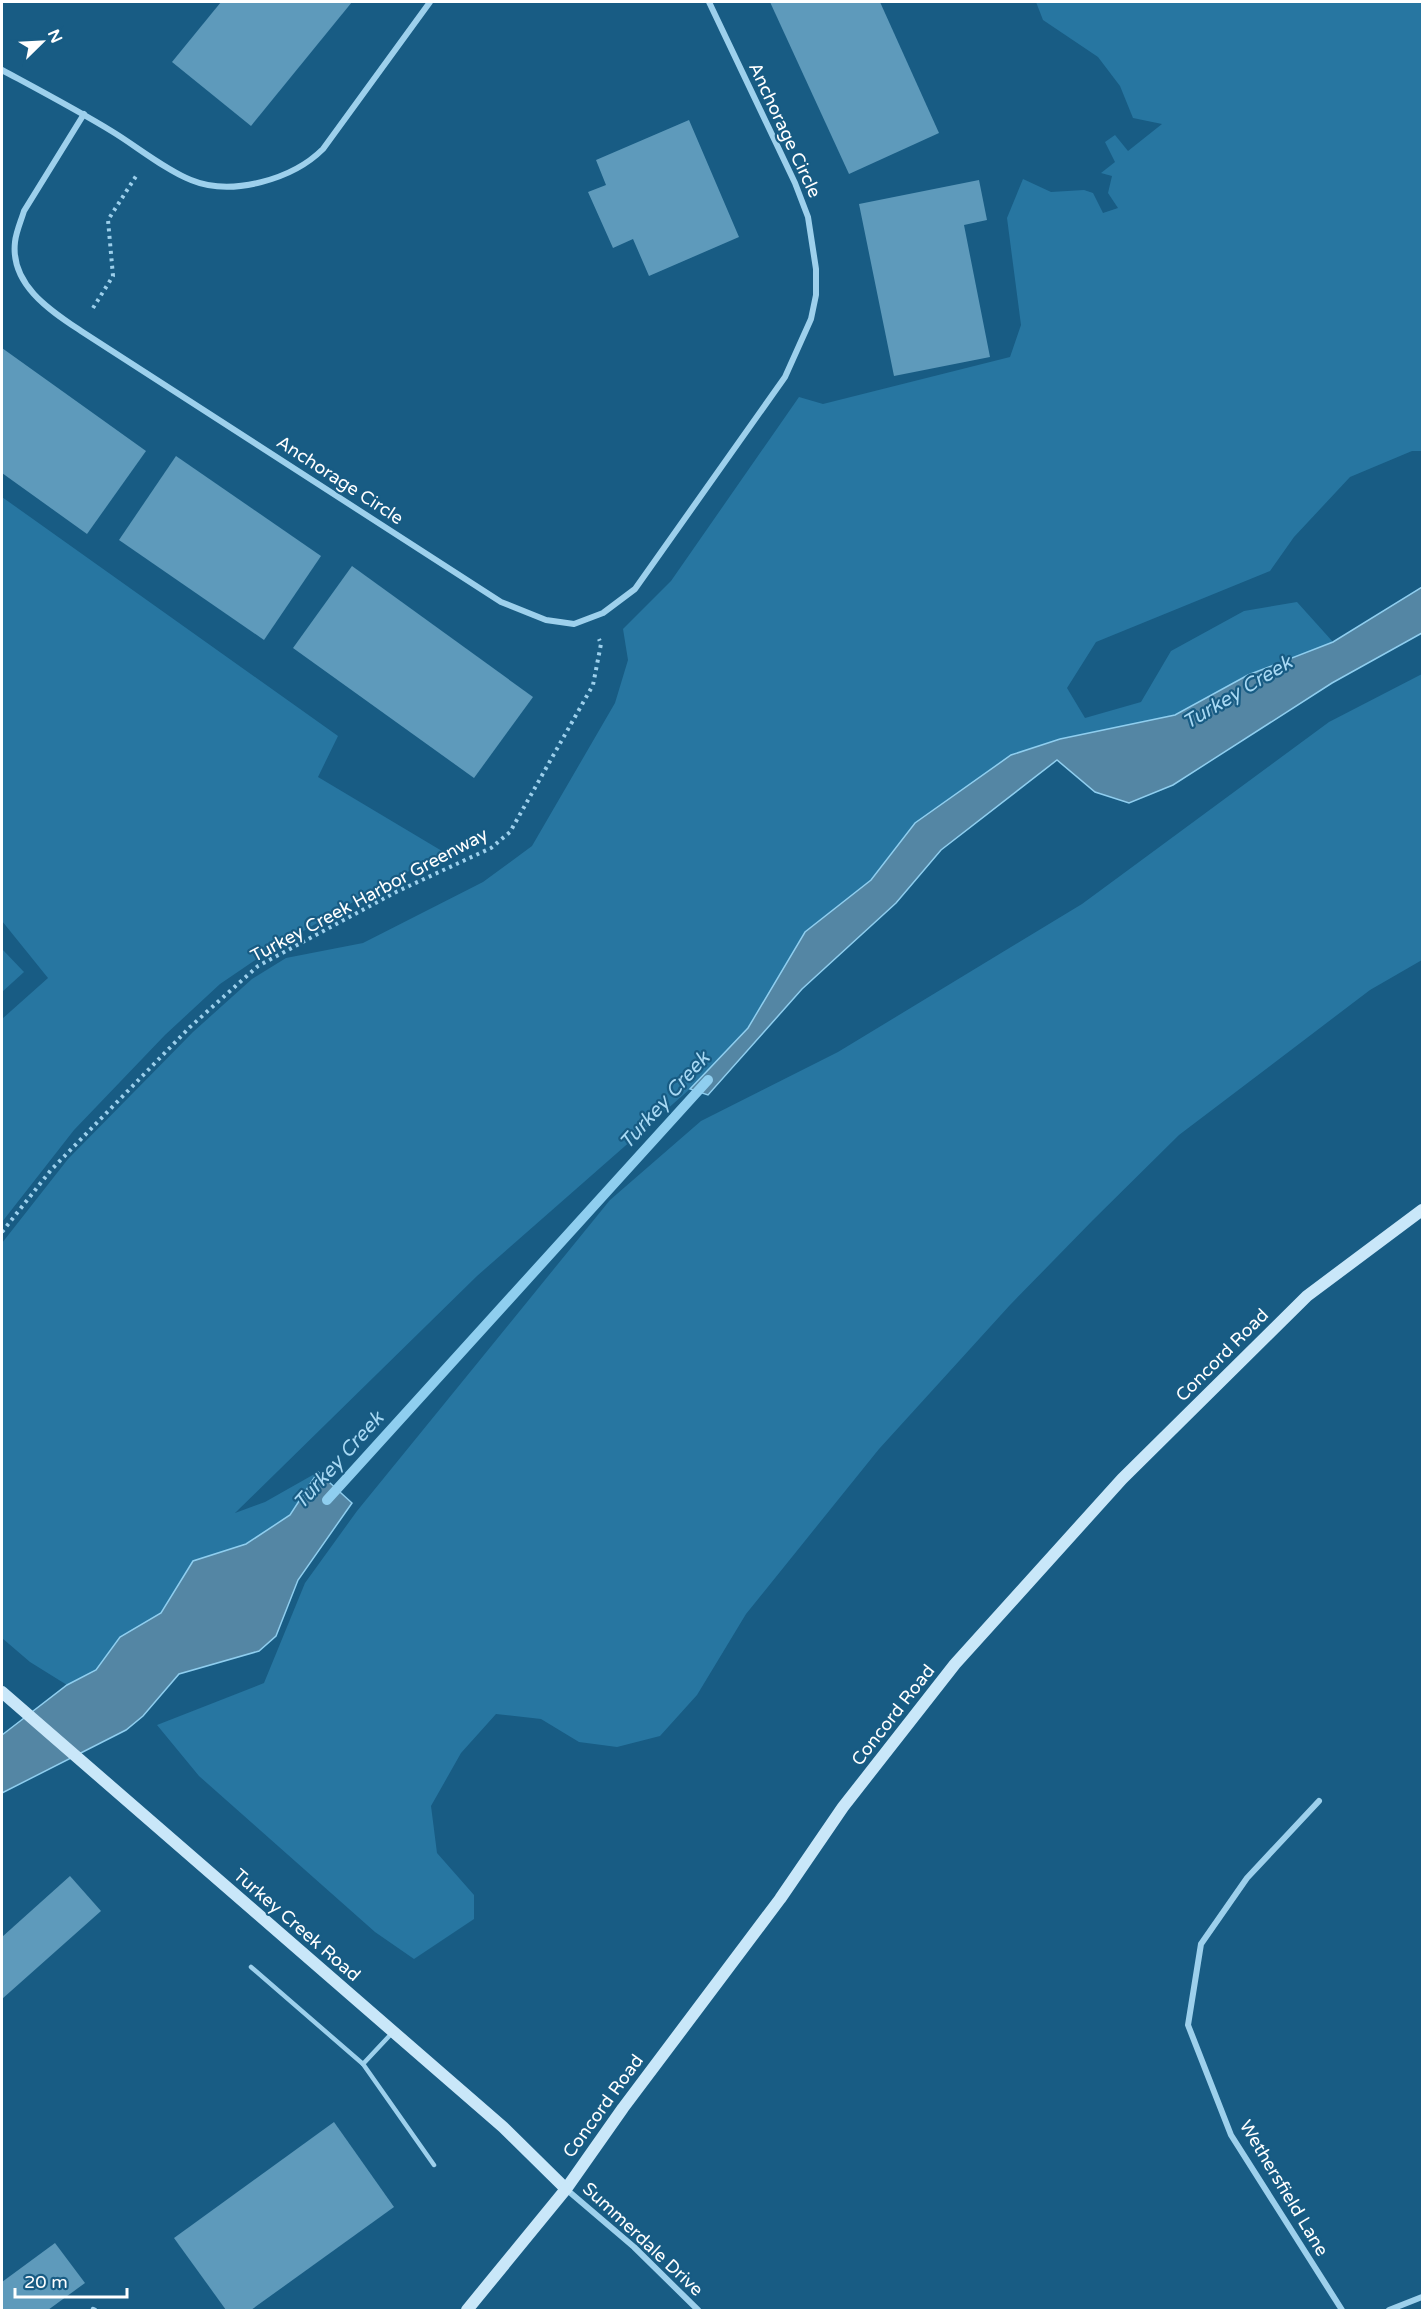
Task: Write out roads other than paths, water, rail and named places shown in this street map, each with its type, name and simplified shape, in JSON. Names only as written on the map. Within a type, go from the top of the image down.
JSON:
[{"type":"main road","name":"Concord Road","points":[[466,2310],[566,2189],[623,2108],[780,1899],[843,1807],[955,1664],[1122,1479],[1307,1296],[1422,1210]]},
{"type":"main road","name":"Turkey Creek Road","points":[[2,1692],[502,2127],[566,2189]]},
{"type":"street","points":[[2,70],[84,114],[192,181],[222,186],[247,185],[275,177],[310,162],[323,149],[430,2]]},
{"type":"street","name":"Anchorage Circle","points":[[84,114],[24,211],[18,228],[15,257],[32,294],[48,309],[73,326],[501,602],[546,620],[574,624],[592,618],[620,602],[642,580],[785,377],[811,319],[816,295],[814,255],[808,217],[800,194],[709,2]]},
{"type":"street","name":"Wethersfield Lane","points":[[1319,1801],[1247,1878],[1201,1944],[1188,2025],[1232,2135],[1342,2310]]},
{"type":"street","name":"Summerdale Drive","points":[[566,2189],[634,2247],[698,2310]]},
{"type":"street","points":[[1389,2310],[1422,2297]]},
{"type":"lane","points":[[251,1967],[363,2064],[434,2165]]},
{"type":"lane","points":[[363,2064],[393,2032]]},
{"type":"water","points":[[1422,587],[1422,633],[1332,683],[1173,785],[1129,803],[1095,792],[1057,760],[941,850],[896,903],[802,989],[708,1095],[690,1089],[748,1028],[805,932],[871,880],[915,823],[1011,755],[1060,739],[1175,715],[1248,675],[1333,642]]},
{"type":"water","points":[[318,1472],[352,1503],[298,1580],[276,1636],[259,1651],[179,1674],[143,1716],[126,1730],[2,1793],[2,1735],[67,1685],[96,1670],[120,1637],[161,1613],[193,1561],[246,1544],[290,1515]]},
{"type":"waterway","name":"Turkey Creek","points":[[327,1500],[708,1080]]}]
